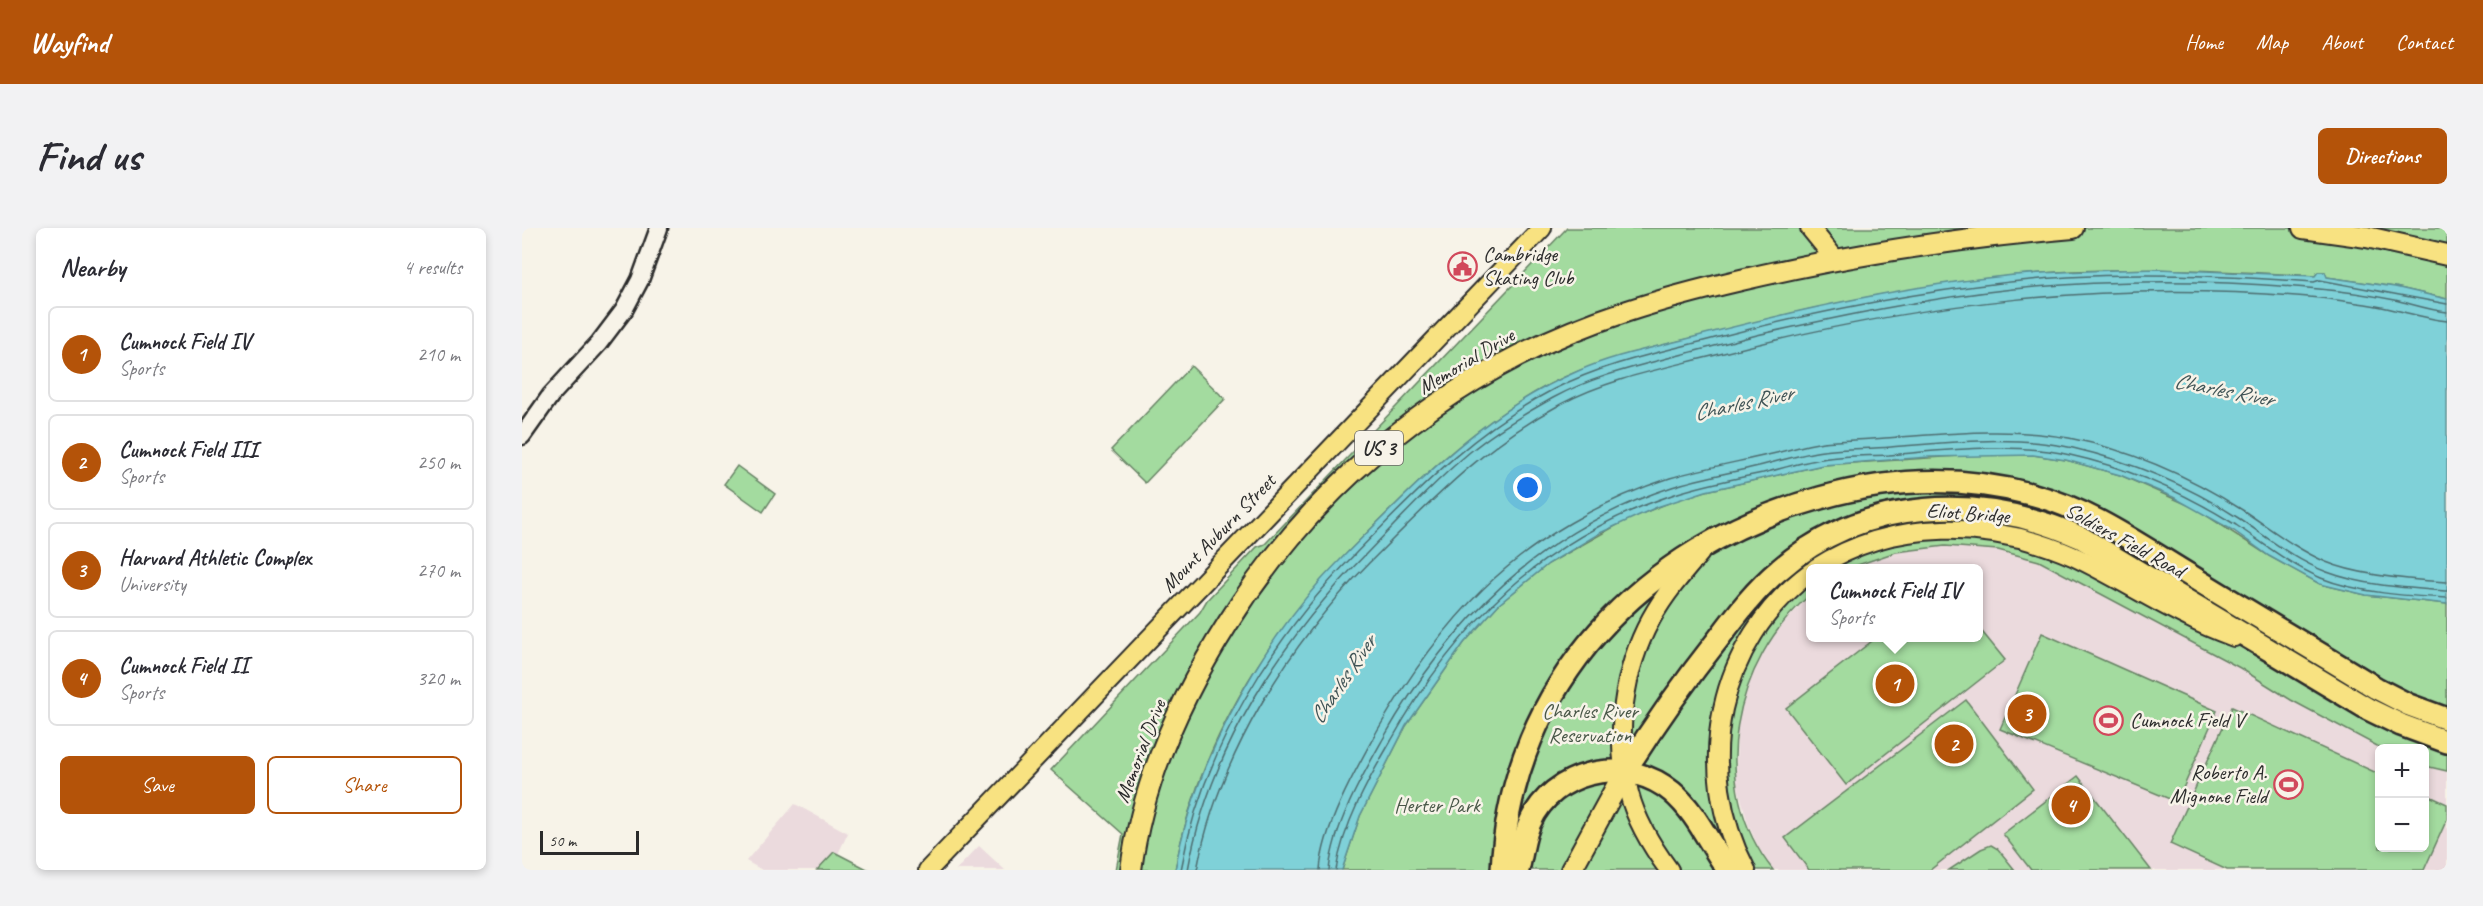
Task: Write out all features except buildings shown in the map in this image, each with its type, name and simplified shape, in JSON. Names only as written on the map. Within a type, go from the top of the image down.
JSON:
[{"type":"highway","name":"Memorial Drive","points":[[1131,870],[1138,828],[1151,783],[1178,715],[1210,651],[1248,591],[1277,553],[1326,498],[1366,460],[1416,419],[1456,392],[1519,356],[1561,336],[1605,318],[1668,299],[1835,258],[1940,242],[2073,228]]},
{"type":"highway","points":[[2303,228],[2384,240],[2447,255]]},
{"type":"highway","name":"Soldiers Field Road","points":[[1711,541],[1786,508],[1867,487],[1910,481],[1949,480],[1982,483],[2019,491],[2054,501],[2092,518],[2376,688],[2409,705],[2447,719]]},
{"type":"highway","name":"Eliot Bridge","points":[[1571,870],[1625,771],[1658,720],[1700,661],[1753,596],[1779,570],[1807,549],[1838,531],[1870,518],[1939,507],[1984,510],[2030,519],[2064,530],[2108,552],[2285,660]]},
{"type":"highway","points":[[1502,870],[1507,820],[1516,783],[1531,738],[1554,692],[1586,646],[1628,601],[1667,568],[1711,541]]},
{"type":"highway","name":"Soldiers Field Road","points":[[2285,660],[2379,715],[2447,742]]},
{"type":"highway","points":[[1518,870],[1528,827],[1536,811],[1549,797],[1559,788],[1580,777],[1599,772],[1625,771],[1656,781],[1675,795],[1699,824],[1728,870]]},
{"type":"main road","points":[[522,436],[551,395],[599,343],[624,310],[640,280],[659,228]]},
{"type":"main road","name":"Mount Auburn Street","points":[[928,870],[1542,228]]},
{"type":"main road","points":[[1810,228],[1835,258]]},
{"type":"main road","name":"Soldiers Field Road","points":[[1824,564],[1864,544],[1906,532],[1952,530],[2004,536],[2041,545],[2073,557],[2188,618],[2285,660]]},
{"type":"main road","name":"Soldiers Field Road","points":[[1669,870],[1635,810],[1625,771],[1623,741],[1625,702],[1637,650],[1651,619],[1663,600],[1711,541]]},
{"type":"main road","points":[[1746,870],[1729,833],[1719,793],[1717,750],[1721,709],[1734,670],[1751,636],[1781,598],[1806,576]]},
{"type":"shaded area","points":[[1945,546],[1998,550],[2039,561],[2240,668],[2328,721],[2375,744],[2375,852],[2429,852],[2429,767],[2447,771],[2447,870],[1773,870],[1758,847],[1748,824],[1736,780],[1740,707],[1747,684],[1773,634],[1806,599],[1806,642],[1983,642],[1983,564],[1861,564],[1896,552]]},
{"type":"shaded area","points":[[795,804],[848,833],[838,854],[834,852],[817,870],[762,870],[746,861]]},
{"type":"shaded area","points":[[979,846],[1005,870],[956,870]]},
{"type":"green space","points":[[1567,228],[2447,228],[2447,299],[2395,287],[2326,277],[2325,272],[2318,272],[2315,276],[2135,269],[2028,274],[1937,285],[1846,301],[1629,354],[1569,375],[1520,401],[1468,439],[1396,504],[1318,584],[1289,620],[1263,658],[1238,698],[1217,739],[1199,782],[1185,825],[1175,870],[1116,870],[1123,834],[1051,770],[1200,612],[1207,600],[1257,547],[1265,544]]},
{"type":"green space","points":[[1191,366],[1225,399],[1145,483],[1111,450]]},
{"type":"green space","name":"Charles River Reservation","points":[[1989,454],[2033,455],[2066,460],[2120,475],[2195,508],[2269,556],[2320,584],[2366,595],[2447,604],[2447,771],[2429,767],[2429,744],[2375,745],[2291,700],[2240,668],[2039,561],[1998,550],[1945,546],[1896,552],[1861,564],[1806,564],[1806,599],[1784,621],[1763,653],[1747,688],[1738,726],[1735,764],[1740,801],[1752,837],[1773,870],[1342,870],[1360,816],[1406,726],[1464,643],[1498,605],[1548,564],[1626,520],[1706,491],[1823,465]]},
{"type":"green space","points":[[737,466],[775,494],[763,512],[724,484]]},
{"type":"green space","points":[[1983,633],[2005,660],[1846,785],[1786,708],[1871,642],[1983,642]]},
{"type":"green space","name":"Cumnock Field V","points":[[2042,633],[2217,711],[2177,802],[2000,729]]},
{"type":"green space","points":[[1966,700],[2033,789],[1930,870],[1809,870],[1785,838]]},
{"type":"green space","name":"Roberto A. Mignone Field","points":[[2232,707],[2375,772],[2375,852],[2429,852],[2429,796],[2447,804],[2447,819],[2424,870],[2227,870],[2170,844]]},
{"type":"green space","points":[[2078,776],[2151,870],[2031,870],[2003,834]]},
{"type":"green space","points":[[1991,845],[1998,849],[2015,870],[1949,870],[1981,849]]},
{"type":"green space","points":[[834,852],[838,854],[869,870],[817,870]]},
{"type":"water","name":"Charles River","points":[[2159,269],[2315,276],[2318,272],[2325,272],[2327,277],[2395,287],[2447,299],[2447,604],[2366,595],[2320,584],[2269,556],[2234,531],[2173,497],[2120,475],[2066,460],[2033,455],[1929,457],[1823,465],[1706,491],[1657,507],[1600,533],[1548,564],[1498,605],[1464,643],[1406,726],[1360,816],[1342,870],[1175,870],[1196,793],[1211,754],[1250,679],[1296,610],[1337,563],[1430,471],[1476,433],[1525,399],[1578,371],[1625,355],[1858,298],[2014,275]]},
{"type":"place","name":"Cambridge Skating Club","points":[[1462,266]]},
{"type":"place","name":"Cumnock Field IV","points":[[1895,684]]},
{"type":"place","name":"Harvard Athletic Complex","points":[[2027,714]]},
{"type":"place","name":"Cumnock Field V","points":[[2109,720]]},
{"type":"place","name":"Cumnock Field III","points":[[1954,744]]},
{"type":"place","name":"Roberto A. Mignone Field","points":[[2288,784]]},
{"type":"place","name":"Cumnock Field II","points":[[2071,805]]},
{"type":"park label","name":"Herter Park","points":[[1437,805]]}]
